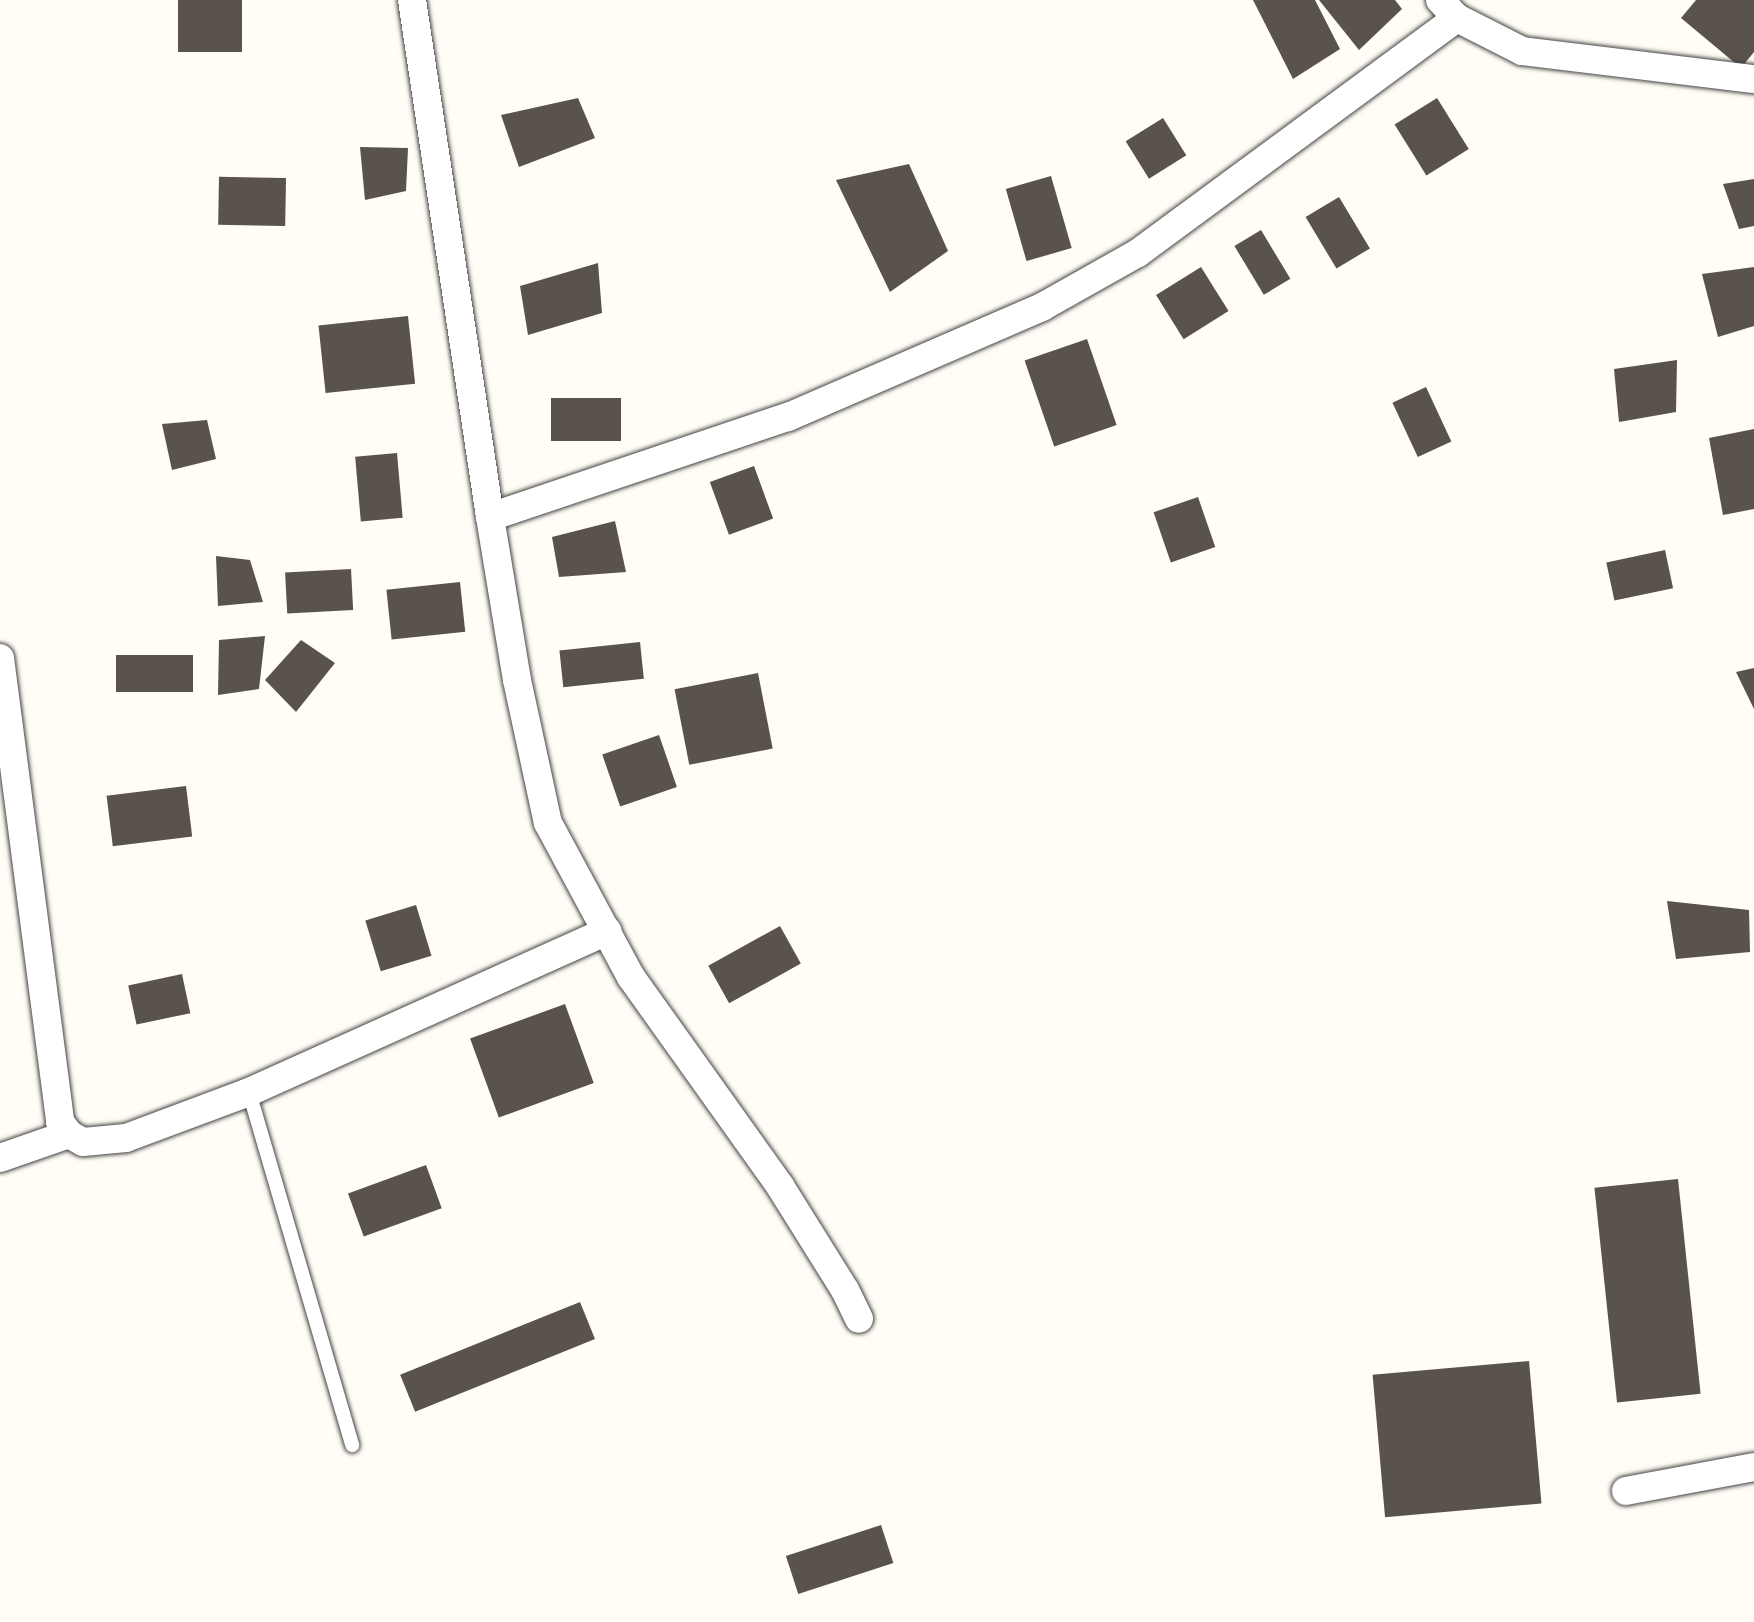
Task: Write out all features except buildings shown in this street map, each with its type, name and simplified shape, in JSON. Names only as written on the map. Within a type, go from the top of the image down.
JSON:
[{"type":"street","points":[[412,0],[490,517],[517,680],[548,823],[631,977],[780,1186],[845,1290],[859,1319]]},
{"type":"street","points":[[490,517],[788,417],[1042,307],[1138,253],[1448,9],[1522,51],[1754,79]]},
{"type":"street","points":[[0,658],[60,1122],[69,1134],[83,1142],[126,1138],[249,1092],[607,931]]},
{"type":"street","points":[[0,1158],[69,1134]]},
{"type":"street","points":[[1626,1491],[1754,1467]]},
{"type":"lane","points":[[249,1092],[352,1445]]}]
